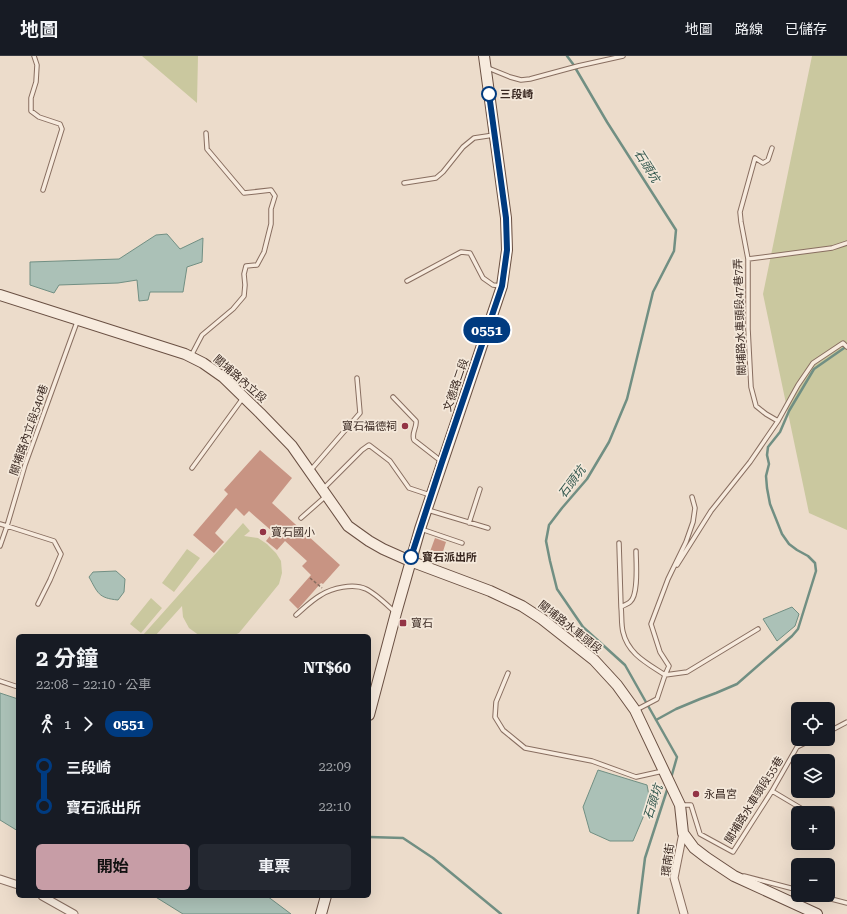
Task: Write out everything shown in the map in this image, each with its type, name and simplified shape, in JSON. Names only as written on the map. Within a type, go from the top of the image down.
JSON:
[{"type":"street","name":"文德路二段","points":[[371,707],[410,561],[502,286],[507,250],[506,218],[484,56]]},
{"type":"street","name":"關埔路內立段","points":[[0,295],[185,354],[203,363],[222,377],[292,446],[348,526],[368,541],[410,561]]},
{"type":"street","name":"關埔路水車頭段","points":[[410,561],[515,602],[542,619],[594,660],[617,685],[635,710],[680,805]]},
{"type":"street","points":[[680,805],[683,832],[694,848],[734,876],[816,914]]},
{"type":"street","name":"環南街","points":[[683,832],[674,878],[684,914]]},
{"type":"street","points":[[0,879],[16,884]]},
{"type":"street","points":[[46,898],[74,914]]},
{"type":"street","points":[[321,914],[325,898]]},
{"type":"lane","points":[[34,56],[37,65],[36,82],[31,98],[31,110],[39,117],[60,124],[62,129],[43,190]]},
{"type":"lane","points":[[485,67],[521,80],[623,56]]},
{"type":"lane","points":[[191,357],[202,336],[233,309],[244,296],[246,285],[244,274],[246,266],[257,265],[264,252],[271,224],[271,209],[276,196],[271,190],[244,193],[207,149],[206,133]]},
{"type":"lane","points":[[404,183],[436,178],[443,172],[463,147],[474,138],[495,135]]},
{"type":"lane","name":"關埔路水車頭段47巷7弄","points":[[772,148],[768,160],[763,163],[755,158],[740,212],[748,259],[748,329],[751,387],[756,406],[778,421]]},
{"type":"lane","points":[[748,259],[832,248],[847,243]]},
{"type":"lane","points":[[407,281],[461,252],[470,253],[484,278],[492,284],[502,286]]},
{"type":"lane","name":"關埔路內立段540巷","points":[[0,546],[24,465],[78,320]]},
{"type":"lane","points":[[668,579],[711,511],[750,462],[778,421],[798,385],[813,363],[843,343],[847,346]]},
{"type":"lane","points":[[309,472],[360,413],[357,378]]},
{"type":"lane","points":[[393,397],[417,423],[413,435],[414,440],[442,462]]},
{"type":"lane","points":[[192,468],[244,398]]},
{"type":"lane","points":[[301,518],[362,450],[369,445],[390,461],[409,488],[431,496]]},
{"type":"lane","points":[[469,523],[480,489]]},
{"type":"lane","points":[[635,710],[657,699],[669,666],[660,652],[651,624],[668,579],[686,542],[693,522],[695,508],[692,497]]},
{"type":"lane","points":[[426,510],[488,528]]},
{"type":"lane","points":[[0,524],[54,541],[61,554],[38,604]]},
{"type":"lane","points":[[420,529],[462,542]]},
{"type":"lane","points":[[619,543],[622,631],[626,642],[636,655],[665,675],[687,672],[758,629]]},
{"type":"lane","points":[[621,607],[631,601],[635,592],[636,551]]},
{"type":"lane","points":[[296,615],[321,595],[342,587],[360,586],[396,613]]},
{"type":"lane","points":[[508,673],[496,702],[495,717],[503,730],[525,748],[592,761],[636,777],[664,771]]},
{"type":"lane","points":[[0,681],[16,686]]},
{"type":"lane","points":[[835,728],[847,722]]},
{"type":"lane","name":"關埔路水車頭段55巷","points":[[680,805],[691,805],[700,834],[733,852],[799,746]]},
{"type":"lane","points":[[772,791],[798,806]]},
{"type":"lane","points":[[726,871],[791,888]]},
{"type":"lane","points":[[835,900],[847,903]]},
{"type":"path","points":[[310,578],[321,588],[334,590]]},
{"type":"shaded area","points":[[142,56],[198,56],[197,103]]},
{"type":"shaded area","points":[[812,56],[847,56],[847,530],[809,513],[763,294]]},
{"type":"shaded area","points":[[167,234],[180,249],[203,238],[202,262],[187,267],[183,292],[150,292],[148,300],[139,301],[137,280],[118,283],[59,285],[54,293],[30,285],[30,262],[119,259],[156,235]]},
{"type":"shaded area","points":[[243,523],[250,531],[244,536],[258,538],[267,544],[276,553],[281,561],[282,573],[279,584],[239,633],[197,634],[189,628],[183,617],[182,606],[157,634],[144,634]]},
{"type":"shaded area","points":[[187,549],[200,558],[174,592],[162,583]]},
{"type":"shaded area","points":[[116,571],[125,579],[124,592],[118,600],[106,598],[99,594],[89,577],[93,572]]},
{"type":"shaded area","points":[[151,598],[162,608],[141,633],[130,624]]},
{"type":"shaded area","points":[[792,607],[799,614],[795,626],[777,641],[763,619]]},
{"type":"shaded area","points":[[0,693],[16,698],[16,830],[0,820]]},
{"type":"shaded area","points":[[598,770],[647,785],[650,801],[633,841],[610,841],[590,832],[583,807]]},
{"type":"shaded area","points":[[157,898],[270,898],[291,914],[183,914]]},
{"type":"building","points":[[260,450],[292,478],[272,503],[340,565],[323,584],[321,583],[298,609],[289,600],[311,575],[302,566],[307,561],[285,541],[277,550],[266,541],[273,532],[249,511],[244,516],[236,508],[215,533],[224,542],[214,553],[193,535],[228,494],[224,490]]},
{"type":"building","name":"寶石派出所","points":[[435,538],[446,542],[440,561],[428,557]]},
{"type":"waterway","name":"石頭坑","points":[[567,56],[676,230],[674,251],[653,292],[627,399],[609,442],[587,479],[549,525],[546,541],[557,589],[583,627],[625,665],[677,757],[671,778]]},
{"type":"waterway","points":[[656,720],[676,709],[737,684],[798,629],[816,571],[815,563],[808,556],[789,544],[782,534],[770,504],[767,488],[766,476],[769,464],[767,455],[768,447],[780,432],[789,411],[814,369],[847,346]]},
{"type":"waterway","name":"石頭坑","points":[[638,914],[645,858],[668,787]]},
{"type":"waterway","points":[[371,837],[403,838],[433,858],[501,914]]},
{"type":"bus line","name":"0551","points":[[411,557],[502,286],[507,250],[506,218],[489,94]]},
{"type":"place","name":"三段崎","points":[[489,94]]},
{"type":"place","name":"寶石福德祠","points":[[405,426]]},
{"type":"place","name":"寶石國小","points":[[263,532]]},
{"type":"place","name":"寶石派出所","points":[[411,557]]},
{"type":"place","name":"寶石","points":[[403,623]]},
{"type":"place","name":"永昌宮","points":[[696,794]]}]
